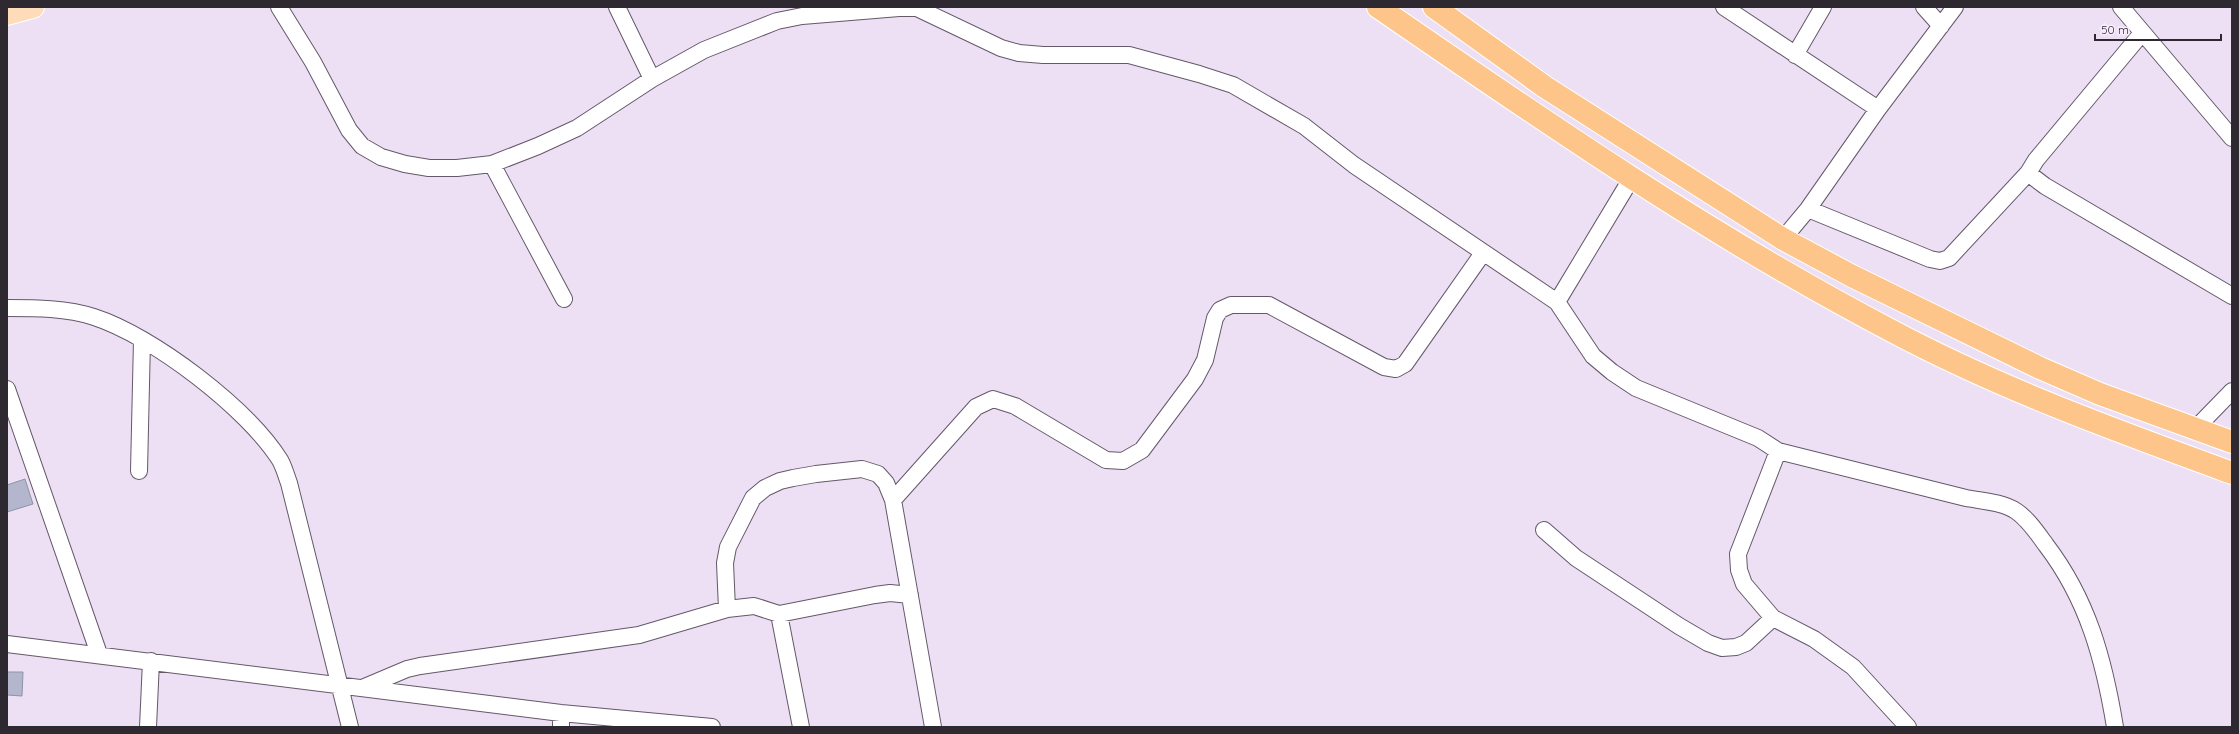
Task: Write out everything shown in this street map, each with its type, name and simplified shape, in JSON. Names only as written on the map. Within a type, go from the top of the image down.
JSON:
[{"type":"highway","points":[[1378,7],[1631,179],[1796,278],[1893,332],[1952,361],[2100,425],[2232,473]]},
{"type":"highway","points":[[1434,7],[1545,87],[1783,239],[1852,276],[2040,368],[2100,394],[2232,442]]},
{"type":"main road","points":[[7,14],[33,7]]},
{"type":"street","points":[[279,7],[313,62],[349,130],[362,146],[381,157],[405,164],[429,168],[457,168],[492,164],[538,146],[577,128],[652,79],[704,50],[776,21],[802,16],[898,8],[917,8],[1001,48],[1019,53],[1043,55],[1129,55],[1233,85],[1304,126],[1354,165],[1557,302],[1593,356],[1612,372],[1636,388],[1758,438],[1778,451],[1966,498],[1997,504],[2016,511],[2035,530],[2058,561],[2082,603],[2100,651],[2115,727]]},
{"type":"street","points":[[617,7],[652,79]]},
{"type":"street","points":[[1724,7],[1878,109]]},
{"type":"street","points":[[1795,55],[1824,7]]},
{"type":"street","points":[[1924,7],[1941,26]]},
{"type":"street","points":[[1783,239],[1808,210],[1878,109],[1955,7]]},
{"type":"street","points":[[2121,7],[2231,135]]},
{"type":"street","points":[[1808,210],[1930,259],[1940,261],[1949,258],[1961,248],[2028,173],[2036,160],[2142,33]]},
{"type":"street","points":[[492,164],[564,299]]},
{"type":"street","points":[[2028,173],[2045,186],[2232,296]]},
{"type":"street","points":[[1557,302],[1631,179]]},
{"type":"street","points":[[893,500],[976,406],[993,399],[1015,406],[1106,460],[1123,461],[1142,450],[1195,379],[1205,360],[1215,318],[1220,310],[1231,305],[1269,306],[1373,362],[1384,367],[1396,368],[1405,364],[1483,253]]},
{"type":"street","points":[[7,308],[50,310],[94,317],[142,340],[181,365],[219,394],[247,420],[280,461],[289,483],[301,526],[350,727]]},
{"type":"street","points":[[139,471],[142,340]]},
{"type":"street","points":[[7,389],[99,654]]},
{"type":"street","points":[[2194,429],[2232,391]]},
{"type":"street","points":[[1778,451],[1738,554],[1739,570],[1744,584],[1773,618],[1814,639],[1853,667],[1908,727]]},
{"type":"street","points":[[727,610],[725,563],[728,547],[753,498],[765,488],[780,481],[793,478],[816,474],[862,470],[878,474],[886,483],[893,500],[933,727]]},
{"type":"street","points":[[1544,530],[1576,558],[1679,626],[1708,643],[1722,648],[1736,647],[1746,643],[1773,618]]},
{"type":"street","points":[[360,689],[407,669],[420,666],[639,635],[727,610],[754,606],[779,614],[875,595],[890,593],[910,595]]},
{"type":"street","points":[[779,614],[801,727]]},
{"type":"street","points":[[7,644],[99,654],[339,686],[561,720],[712,727]]},
{"type":"street","points":[[148,727],[151,661]]},
{"type":"building","points":[[25,479],[33,504],[7,512],[7,485]]},
{"type":"building","points":[[7,672],[23,672],[22,696],[7,695]]}]
